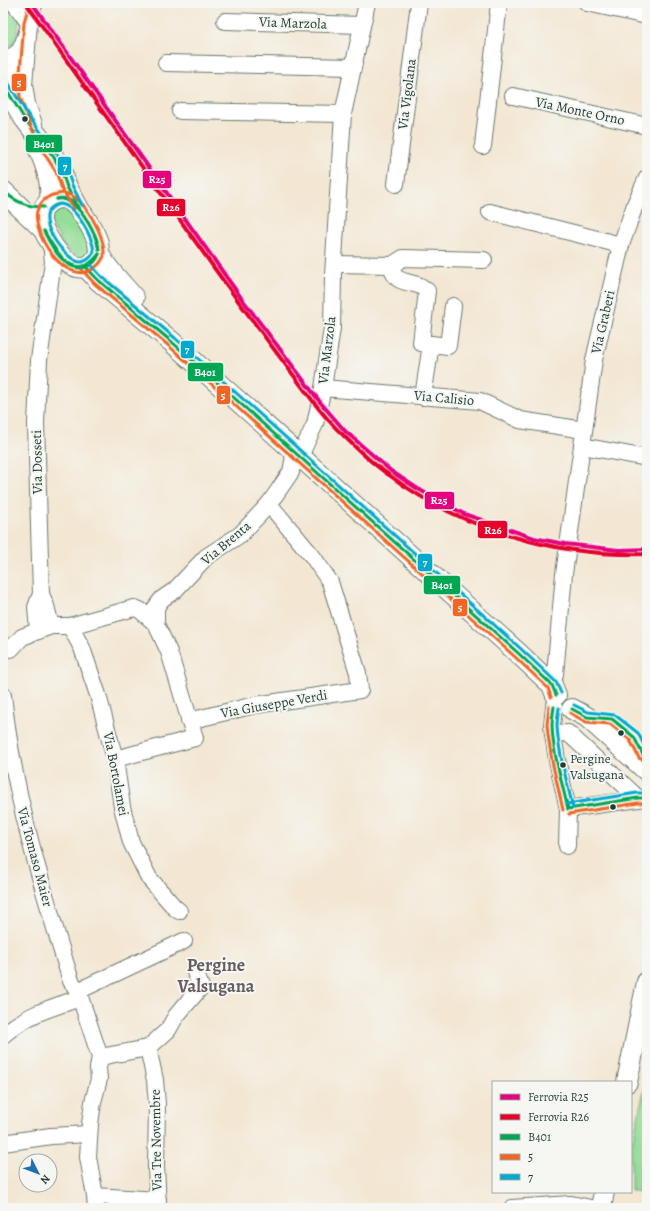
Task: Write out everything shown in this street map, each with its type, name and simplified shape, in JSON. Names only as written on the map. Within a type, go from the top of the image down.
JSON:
[{"type":"main road","points":[[3,84],[24,118],[61,170],[67,187],[98,242],[88,263]]},
{"type":"main road","points":[[24,118],[47,169],[51,191],[47,204],[41,215],[41,222],[47,236]]},
{"type":"main road","points":[[10,197],[27,207],[47,204],[60,198],[66,199],[78,208]]},
{"type":"main road","points":[[10,197],[47,236],[65,260],[71,265],[88,263],[110,270],[172,342],[298,460],[559,699],[587,717],[601,729],[646,761]]},
{"type":"main road","points":[[627,1081],[642,1034],[647,982]]},
{"type":"main road","points":[[601,1208],[604,1193]]},
{"type":"street","points":[[14,3],[29,22],[24,85],[25,96],[41,140]]},
{"type":"street","points":[[3,60],[12,56],[24,43],[34,3]]},
{"type":"street","name":"Via Marzola","points":[[298,460],[315,424],[323,388],[332,328],[334,264],[343,114],[367,3]]},
{"type":"street","name":"Via Vigolana","points":[[396,184],[419,3]]},
{"type":"street","points":[[483,146],[499,3]]},
{"type":"street","points":[[587,3],[647,16]]},
{"type":"street","name":"Via Marzola","points":[[225,21],[362,25]]},
{"type":"street","points":[[3,76],[8,76],[20,69],[26,61]]},
{"type":"street","points":[[166,63],[353,67]]},
{"type":"street","name":"Via Monte Orno","points":[[513,96],[647,126]]},
{"type":"street","points":[[180,111],[343,114]]},
{"type":"street","name":"Via Graberi","points":[[567,846],[568,809],[557,760],[552,725],[559,699],[555,674],[564,574],[594,360],[621,245],[641,203],[647,178]]},
{"type":"street","points":[[490,212],[621,245]]},
{"type":"street","name":"Via Dosseti","points":[[45,628],[46,606],[42,594],[36,423],[39,360],[53,262],[47,236]]},
{"type":"street","points":[[334,264],[392,265],[403,258],[484,260]]},
{"type":"street","name":"Via Dosseti","points":[[47,298],[59,277],[88,263]]},
{"type":"street","points":[[392,265],[392,272],[402,282],[420,286],[427,291],[421,343],[448,346],[453,306]]},
{"type":"street","points":[[423,397],[431,344]]},
{"type":"street","name":"Via Calisio","points":[[323,388],[480,401],[520,420],[584,430]]},
{"type":"street","points":[[582,446],[647,458]]},
{"type":"street","name":"Via Brenta","points":[[156,624],[156,607],[162,599],[175,590],[206,557],[241,534],[269,504],[298,460]]},
{"type":"street","name":"Via Giuseppe Verdi","points":[[189,721],[256,705],[360,690],[358,673],[330,582],[313,557],[269,504]]},
{"type":"street","points":[[6,651],[22,637],[45,628],[70,626],[134,608],[140,610],[156,624],[169,652],[195,738],[115,758]]},
{"type":"street","name":"Via Bortolamei","points":[[70,626],[84,655],[98,696],[115,758],[122,807],[131,842],[149,878],[179,911]]},
{"type":"street","name":"Via Tomaso Maier","points":[[3,694],[7,730],[23,813],[40,880],[72,982],[79,994],[100,1057]]},
{"type":"street","points":[[553,734],[568,733],[643,798]]},
{"type":"street","points":[[568,809],[643,798]]},
{"type":"street","points":[[3,1036],[22,1020],[79,994],[184,941]]},
{"type":"street","points":[[158,1204],[95,1202],[88,1157],[93,1102],[99,1079],[98,1068],[100,1057],[148,1048],[160,1039],[168,1030],[176,1016],[201,987],[194,969]]},
{"type":"street","name":"Via Tre Novembre","points":[[148,1048],[155,1080],[158,1104],[156,1166],[158,1204]]},
{"type":"street","points":[[3,1143],[51,1136],[89,1134]]},
{"type":"street","points":[[513,1208],[570,1204],[591,1208]]},
{"type":"green space","points":[[3,3],[7,3],[20,19],[14,45],[3,45]]},
{"type":"green space","points":[[63,206],[89,236],[90,254],[81,259],[66,249],[49,221],[54,211]]},
{"type":"green space","points":[[647,1078],[647,1194],[632,1190],[632,1144]]},
{"type":"rail line","name":"R25","points":[[32,3],[242,299],[320,402],[345,431],[391,471],[418,489],[464,514],[534,538],[565,544],[619,550],[647,549]]},
{"type":"rail line","name":"R26","points":[[28,6],[221,278],[307,394],[335,428],[365,456],[383,471],[417,494],[447,511],[479,525],[545,545],[579,551],[613,554],[647,554]]},
{"type":"transit line","name":"5","points":[[29,3],[24,23],[19,85],[20,97],[37,142],[56,172],[62,189],[74,209]]},
{"type":"transit line","name":"7","points":[[7,81],[28,115],[66,168],[72,185],[82,205]]},
{"type":"transit line","name":"B401","points":[[3,84],[24,118],[53,156],[78,207]]},
{"type":"transit line","name":"B401","points":[[3,191],[22,203],[44,207]]},
{"type":"transit line","name":"5","points":[[104,254],[98,229],[88,211],[75,198],[66,193],[50,196],[42,202],[37,211],[39,232],[51,254],[60,263],[69,270],[79,273],[89,271],[94,268],[104,256]]},
{"type":"transit line","name":"B401","points":[[57,199],[67,199],[72,202],[83,214],[92,229],[99,250]]},
{"type":"transit line","name":"B401","points":[[57,199],[72,203],[78,209],[90,226],[99,250]]},
{"type":"transit line","name":"7","points":[[60,204],[66,206],[78,216],[91,239],[94,252],[86,261],[82,262],[75,260],[67,255],[59,246],[48,226],[47,216],[51,209],[60,204]]},
{"type":"transit line","name":"B401","points":[[44,231],[54,248],[61,256],[67,262],[75,266],[82,267],[91,263],[99,254]]},
{"type":"transit line","name":"B401","points":[[44,231],[55,251],[72,266],[79,268],[86,267],[92,264],[99,254]]},
{"type":"transit line","name":"7","points":[[90,264],[101,276],[175,338],[520,648],[556,682],[561,693]]},
{"type":"transit line","name":"B401","points":[[86,267],[98,280],[172,342],[517,652],[552,685],[556,695]]},
{"type":"transit line","name":"5","points":[[82,270],[95,284],[169,346],[514,656],[548,688],[551,697]]},
{"type":"transit line","name":"7","points":[[574,705],[588,712],[615,715],[638,733],[647,751]]},
{"type":"transit line","name":"5","points":[[549,706],[547,725],[548,735],[563,810]]},
{"type":"transit line","name":"B401","points":[[554,707],[552,726],[554,747],[568,809]]},
{"type":"transit line","name":"7","points":[[559,708],[557,719],[559,746],[573,808]]},
{"type":"transit line","name":"B401","points":[[572,709],[587,717],[612,719],[634,737],[643,755],[647,756]]},
{"type":"transit line","name":"5","points":[[570,713],[586,722],[610,724],[630,740],[639,758],[646,761]]},
{"type":"transit line","name":"7","points":[[567,804],[637,793],[647,793]]},
{"type":"transit line","name":"B401","points":[[568,809],[638,798],[647,798]]},
{"type":"transit line","name":"5","points":[[569,814],[638,803],[647,803]]},
{"type":"place","name":"Pergine Valsugana","points":[[563,765]]},
{"type":"district","name":"Pergine Valsugana","points":[[216,975]]}]
